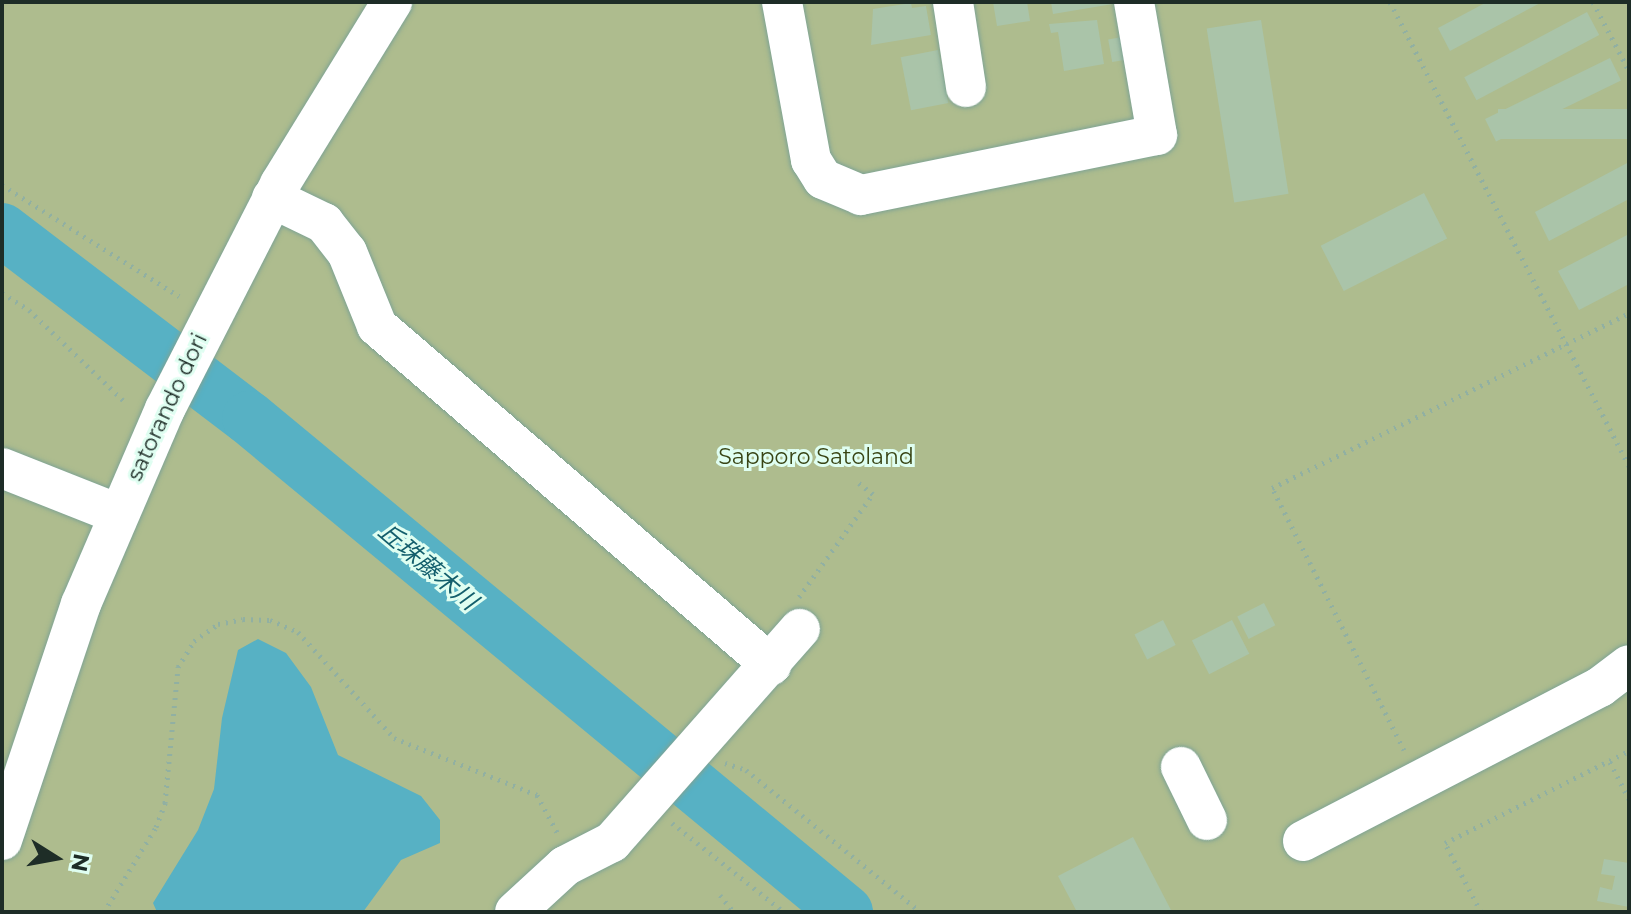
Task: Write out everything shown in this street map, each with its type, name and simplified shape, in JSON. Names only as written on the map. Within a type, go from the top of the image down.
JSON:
[{"type":"street","name":"satorando dori","points":[[2,840],[81,604],[165,409],[195,302],[272,198],[392,2]]},
{"type":"street","points":[[782,2],[811,160],[823,179],[861,195],[1157,135],[1134,2]]},
{"type":"street","points":[[953,2],[966,87]]},
{"type":"street","points":[[272,198],[324,223],[347,252],[377,326],[771,665]]},
{"type":"street","points":[[2,468],[118,514]]},
{"type":"street","points":[[515,912],[565,866],[612,842],[800,629]]},
{"type":"street","points":[[1303,841],[1600,687],[1629,665]]},
{"type":"street","points":[[1181,767],[1207,820]]},
{"type":"path","points":[[1390,2],[1629,466]]},
{"type":"path","points":[[1593,2],[1629,71]]},
{"type":"path","points":[[2,185],[195,302]]},
{"type":"path","points":[[2,293],[29,310],[126,403]]},
{"type":"path","points":[[1420,783],[1272,488],[1629,313]]},
{"type":"path","points":[[800,629],[807,618],[798,597],[873,494],[859,483]]},
{"type":"path","points":[[104,912],[156,827],[165,803],[178,667],[194,641],[218,624],[243,619],[270,620],[298,632],[394,738],[537,795],[556,826],[565,866]]},
{"type":"path","points":[[1481,912],[1445,843],[1629,751]]},
{"type":"path","points":[[693,753],[746,770],[921,912]]},
{"type":"path","points":[[1610,762],[1629,799]]},
{"type":"path","points":[[654,797],[784,912]]},
{"type":"path","points":[[720,895],[734,912]]},
{"type":"green space","name":"Sapporo Satoland","points":[[2,2],[1629,2],[1629,912],[2,912]]},
{"type":"water","points":[[258,639],[286,653],[311,687],[338,755],[421,796],[440,820],[440,843],[401,860],[363,912],[157,912],[153,903],[198,830],[214,789],[222,718],[238,650]]},
{"type":"building","points":[[993,2],[1027,2],[1030,21],[997,26]]},
{"type":"building","points":[[1051,2],[1113,2],[1113,4],[1053,14]]},
{"type":"building","points":[[1487,2],[1542,2],[1450,51],[1438,28]]},
{"type":"building","points":[[911,3],[912,8],[926,6],[931,35],[871,45],[873,9]]},
{"type":"building","points":[[1587,12],[1599,35],[1476,100],[1464,77]]},
{"type":"building","points":[[1097,20],[1104,64],[1064,71],[1058,32],[1051,33],[1049,24]]},
{"type":"building","points":[[1261,20],[1289,194],[1234,202],[1207,29]]},
{"type":"building","points":[[1122,37],[1126,60],[1112,62],[1108,39]]},
{"type":"building","points":[[938,50],[948,103],[911,110],[901,57]]},
{"type":"building","points":[[1610,58],[1621,80],[1496,141],[1485,119]]},
{"type":"building","points":[[1498,109],[1629,109],[1629,139],[1498,139]]},
{"type":"building","points":[[1629,162],[1629,199],[1549,241],[1535,212]]},
{"type":"building","points":[[1424,193],[1447,238],[1344,291],[1321,246]]},
{"type":"building","points":[[1629,234],[1629,284],[1579,310],[1558,271]]},
{"type":"building","points":[[1264,603],[1275,625],[1249,639],[1237,617]]},
{"type":"building","points":[[1163,620],[1176,645],[1147,659],[1134,635]]},
{"type":"building","points":[[1232,620],[1249,654],[1209,674],[1192,640]]},
{"type":"building","points":[[1133,837],[1172,912],[1077,912],[1058,876]]},
{"type":"building","points":[[1604,859],[1629,863],[1629,907],[1597,901],[1600,887],[1612,890],[1615,876],[1601,874]]},
{"type":"waterway","name":"丘珠藤木川","points":[[2,230],[249,418],[846,912]]}]
